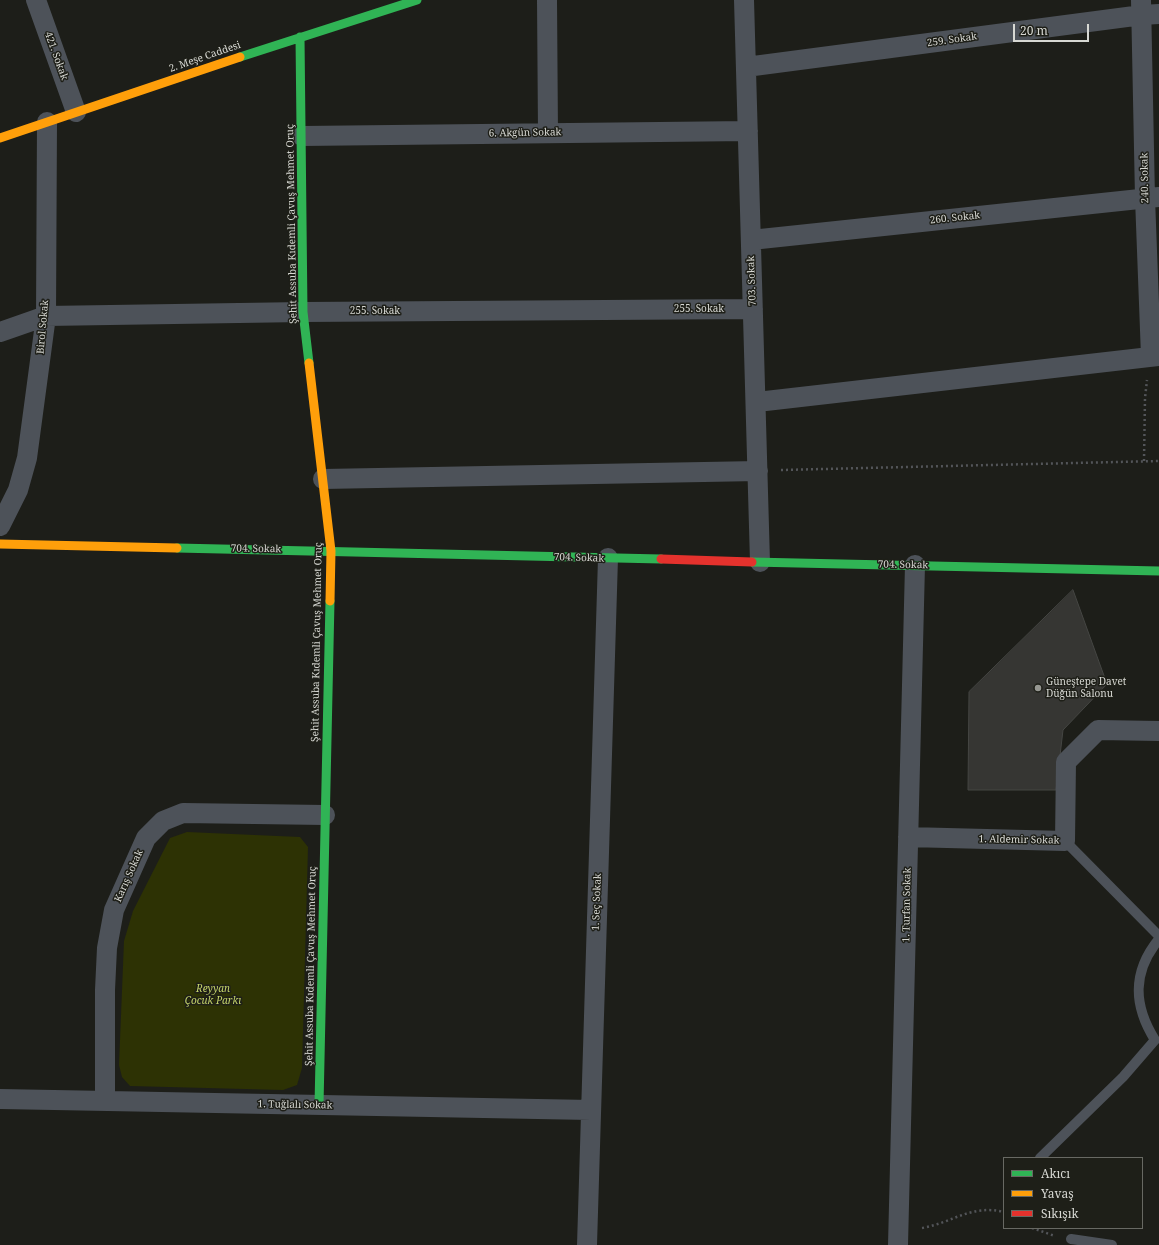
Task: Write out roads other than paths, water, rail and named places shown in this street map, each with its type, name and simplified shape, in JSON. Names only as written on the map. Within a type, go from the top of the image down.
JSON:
[{"type":"street","name":"421. Sokak","points":[[36,0],[76,112]]},
{"type":"street","name":"2. Meşe Caddesi","points":[[0,138],[300,37],[418,0]]},
{"type":"street","points":[[547,0],[548,133]]},
{"type":"street","name":"703. Sokak","points":[[744,0],[760,562]]},
{"type":"street","name":"259. Sokak","points":[[746,67],[1147,10]]},
{"type":"street","name":"240. Sokak","points":[[1147,10],[1155,356]]},
{"type":"street","name":"Şehit Assuba Kıdemli Çavuş Mehmet Oruç","points":[[300,37],[303,312],[331,551],[319,1105]]},
{"type":"street","name":"Birol Sokak","points":[[0,526],[18,490],[27,458],[46,316],[47,122]]},
{"type":"street","name":"6. Akgün Sokak","points":[[302,136],[748,130]]},
{"type":"street","name":"260. Sokak","points":[[751,240],[1152,198]]},
{"type":"street","name":"255. Sokak","points":[[0,332],[46,316],[303,312],[753,309]]},
{"type":"street","points":[[756,402],[1155,356]]},
{"type":"street","points":[[323,479],[758,471]]},
{"type":"street","name":"704. Sokak","points":[[0,544],[1159,571]]},
{"type":"street","name":"1. Seç Sokak","points":[[587,1245],[608,558]]},
{"type":"street","name":"1. Turfan Sokak","points":[[898,1238],[915,565]]},
{"type":"street","name":"1. Aldemir Sokak","points":[[908,837],[1065,841],[1066,762],[1098,730],[1159,731]]},
{"type":"street","name":"Karış Sokak","points":[[105,1101],[105,990],[107,948],[114,910],[146,838],[163,821],[183,813],[325,815]]},
{"type":"street","name":"1. Tuğlalı Sokak","points":[[0,1099],[591,1110]]},
{"type":"lane","points":[[1065,841],[1159,936]]},
{"type":"lane","points":[[1041,1157],[1157,1042],[1145,1024],[1139,1005],[1138,983],[1142,965],[1150,950],[1159,939]]},
{"type":"lane","points":[[1071,1239],[1112,1245]]},
{"type":"place","name":"Güneştepe Davet Düğün Salonu","points":[[1038,688]]},
{"type":"park label","name":"Reyyan Çocuk Parkı","points":[[213,994]]}]
